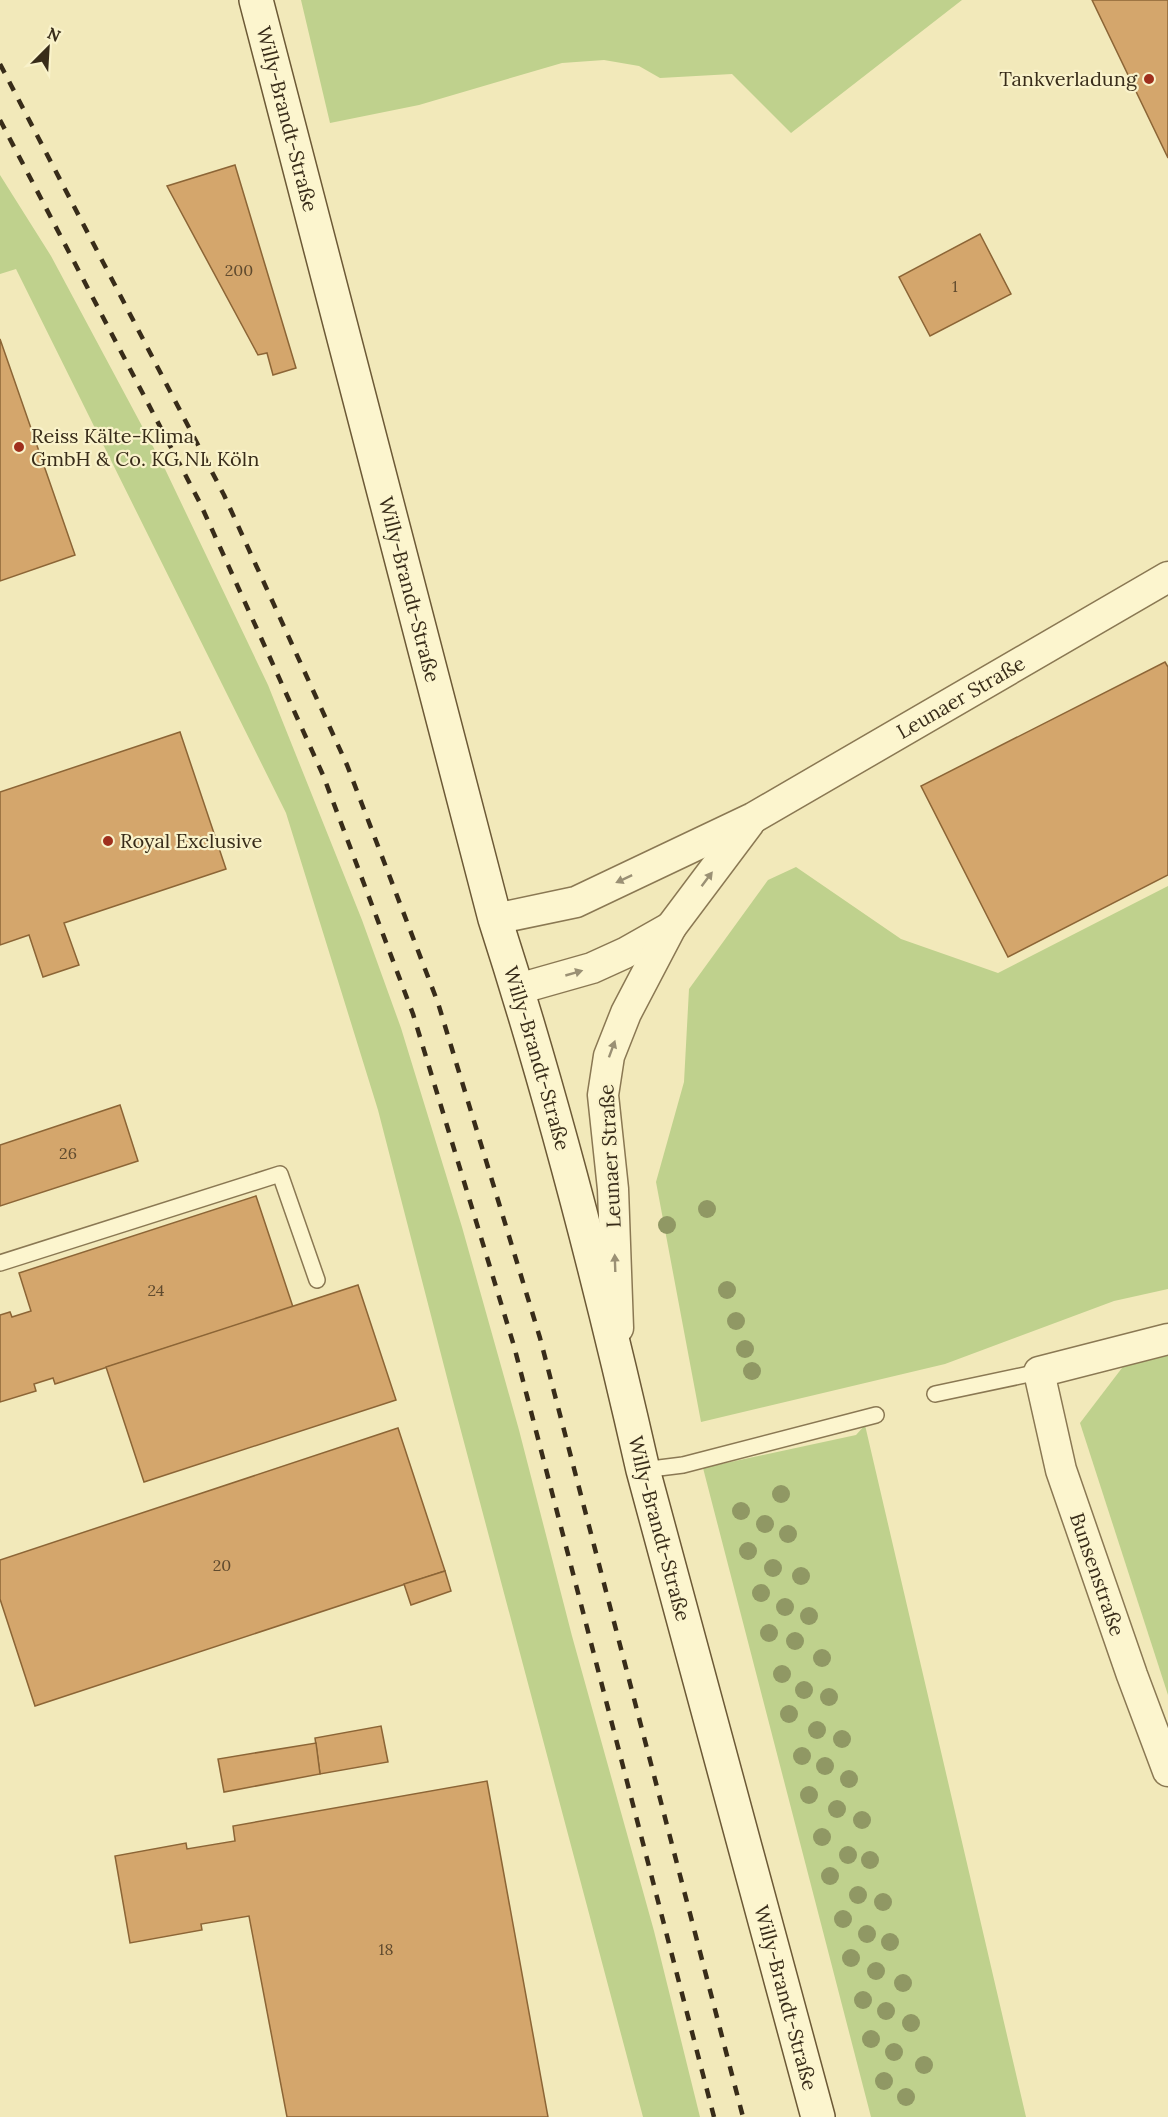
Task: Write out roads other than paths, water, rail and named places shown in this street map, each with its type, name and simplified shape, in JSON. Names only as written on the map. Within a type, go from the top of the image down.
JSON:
[{"type":"main road","name":"Willy-Brandt-Straße","points":[[256,0],[495,919],[518,989],[619,1363],[643,1470],[819,2117]]},
{"type":"street","name":"Leunaer Straße","points":[[495,919],[576,902],[753,818],[1168,577]]},
{"type":"street","name":"Leunaer Straße","points":[[619,1363],[613,1189],[603,1095],[609,1056],[626,1013],[671,927],[753,818]]},
{"type":"street","name":"Leunaer Straße","points":[[518,989],[592,968],[626,953],[671,927]]},
{"type":"street","points":[[1039,1372],[1168,1339]]},
{"type":"street","name":"Bunsenstraße","points":[[1039,1372],[1061,1470],[1132,1675],[1168,1770]]},
{"type":"lane","points":[[0,1263],[280,1174],[317,1280]]},
{"type":"lane","points":[[935,1394],[1039,1372]]},
{"type":"lane","points":[[643,1470],[683,1465],[876,1415]]},
{"type":"railway","points":[[0,64],[224,495],[347,765],[438,1003],[540,1338],[743,2117]]},
{"type":"railway","points":[[0,120],[200,503],[323,775],[413,1014],[514,1346],[714,2117]]},
{"type":"place","name":"Tankverladung","points":[[1149,79]]},
{"type":"place","name":"Reiss Kälte-Klima GmbH & Co. KG NL Köln","points":[[19,447]]},
{"type":"place","name":"Royal Exclusive","points":[[108,841]]}]
